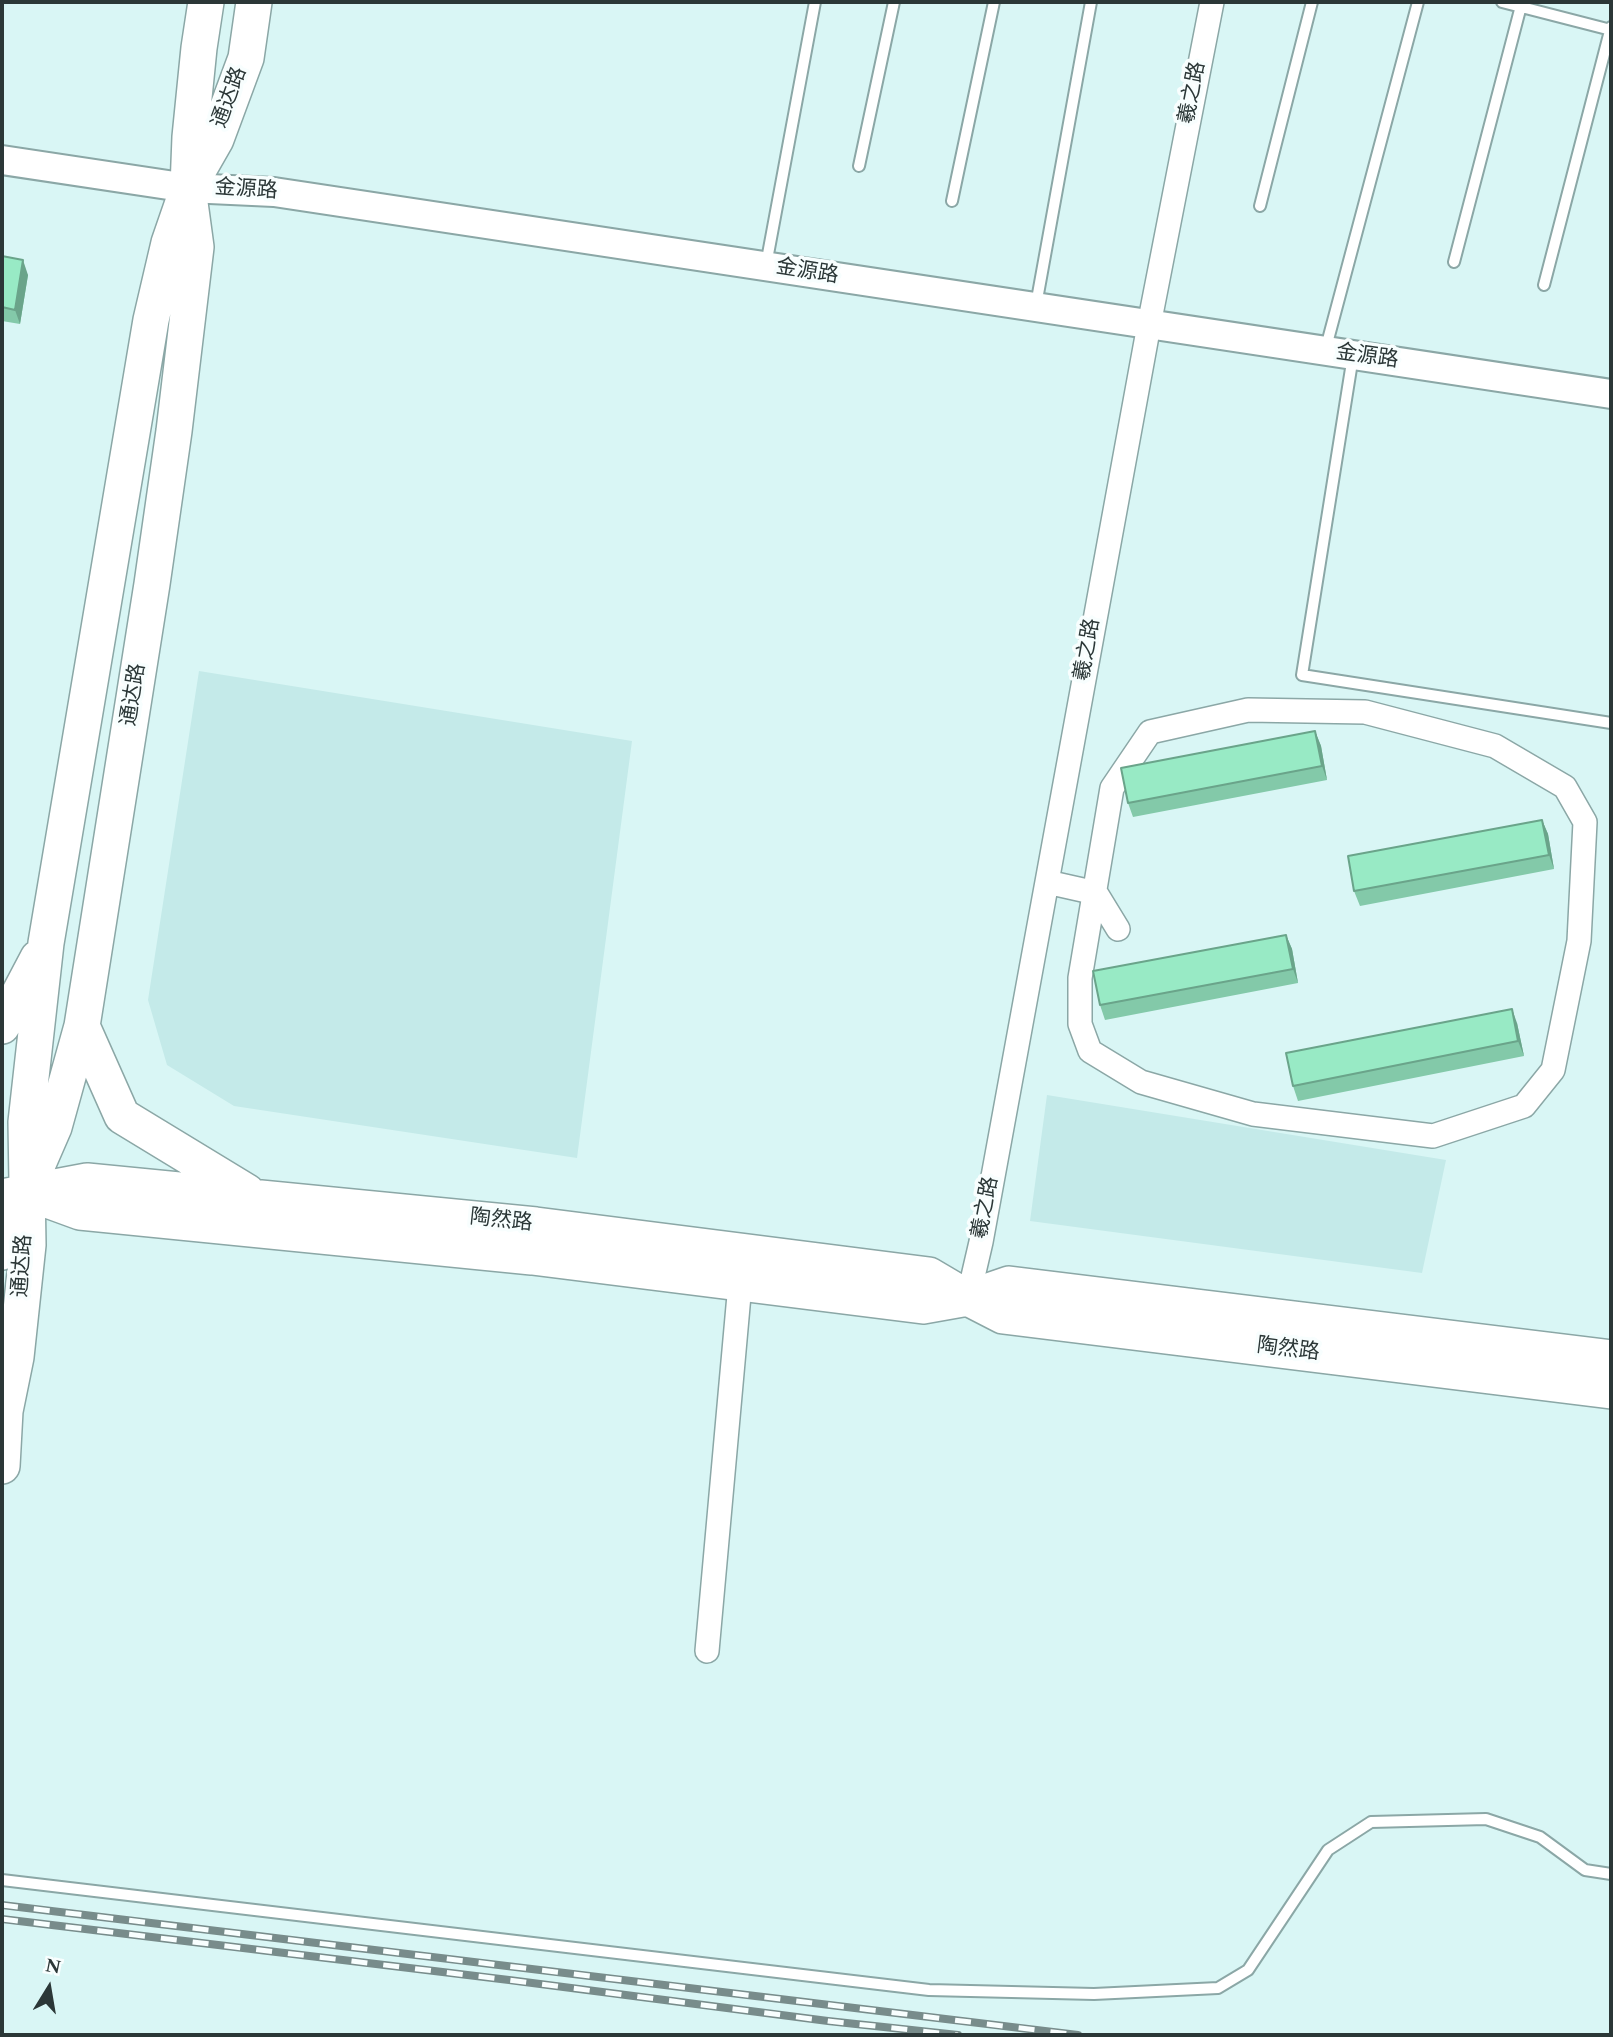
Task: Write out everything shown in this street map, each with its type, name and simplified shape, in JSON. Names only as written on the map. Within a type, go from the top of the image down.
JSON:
[{"type":"main road","name":"通达路","points":[[2,1466],[4,1416],[16,1357],[27,1258],[10,1191],[54,1127],[82,1026],[174,431],[196,247],[188,188],[190,137],[206,2]]},
{"type":"main road","name":"通达路","points":[[2,1252],[10,1191],[26,1122],[47,943],[151,320],[169,243],[188,188],[216,139],[246,58],[254,2]]},
{"type":"main road","points":[[2,1026],[47,943]]},
{"type":"main road","points":[[82,1026],[122,1116],[256,1198]]},
{"type":"main road","name":"陶然路","points":[[10,1191],[87,1181],[536,1225],[929,1275],[1003,1316],[1611,1391]]},
{"type":"main road","name":"陶然路","points":[[10,1191],[80,1212],[532,1257],[923,1306],[968,1298],[1009,1284],[1611,1358]]},
{"type":"street","name":"羲之路","points":[[968,1298],[981,1242],[1149,326],[1212,2]]},
{"type":"street","name":"金源路","points":[[2,160],[188,188],[274,192],[1611,394]]},
{"type":"street","points":[[1096,893],[1080,978],[1080,1024],[1090,1051],[1141,1082],[1253,1114],[1433,1136],[1524,1106],[1553,1070],[1579,941],[1586,822],[1565,788],[1495,746],[1364,712],[1248,710],[1150,732],[1112,788],[1096,893],[1118,929]]},
{"type":"street","points":[[1047,882],[1096,893]]},
{"type":"street","points":[[707,1651],[740,1284]]},
{"type":"lane","points":[[766,267],[816,2]]},
{"type":"lane","points":[[859,166],[894,2]]},
{"type":"lane","points":[[952,201],[994,2]]},
{"type":"lane","points":[[1035,308],[1091,2]]},
{"type":"lane","points":[[1260,206],[1312,2]]},
{"type":"lane","points":[[1325,352],[1418,2]]},
{"type":"lane","points":[[1502,2],[1521,4],[1611,29],[1544,285]]},
{"type":"lane","points":[[1454,262],[1521,4]]},
{"type":"lane","points":[[1353,356],[1302,675],[1611,723]]},
{"type":"lane","points":[[2,1880],[929,1990],[1094,1994],[1218,1988],[1248,1970],[1328,1850],[1371,1822],[1486,1819],[1540,1838],[1585,1870],[1611,1874]]},
{"type":"shaded area","points":[[199,671],[632,741],[577,1158],[234,1106],[167,1065],[148,1000]]},
{"type":"shaded area","points":[[1047,1095],[1446,1160],[1422,1273],[1030,1221]]},
{"type":"building","points":[[2,256],[23,260],[15,310],[2,307]]},
{"type":"building","points":[[1315,731],[1322,766],[1128,803],[1121,768]]},
{"type":"building","points":[[1542,820],[1549,855],[1354,891],[1348,856]]},
{"type":"building","points":[[1286,935],[1293,969],[1100,1005],[1093,971]]},
{"type":"building","points":[[1512,1009],[1518,1041],[1293,1086],[1286,1053]]},
{"type":"railway","points":[[2,1905],[1078,2035]]},
{"type":"railway","points":[[2,1919],[958,2035]]}]
